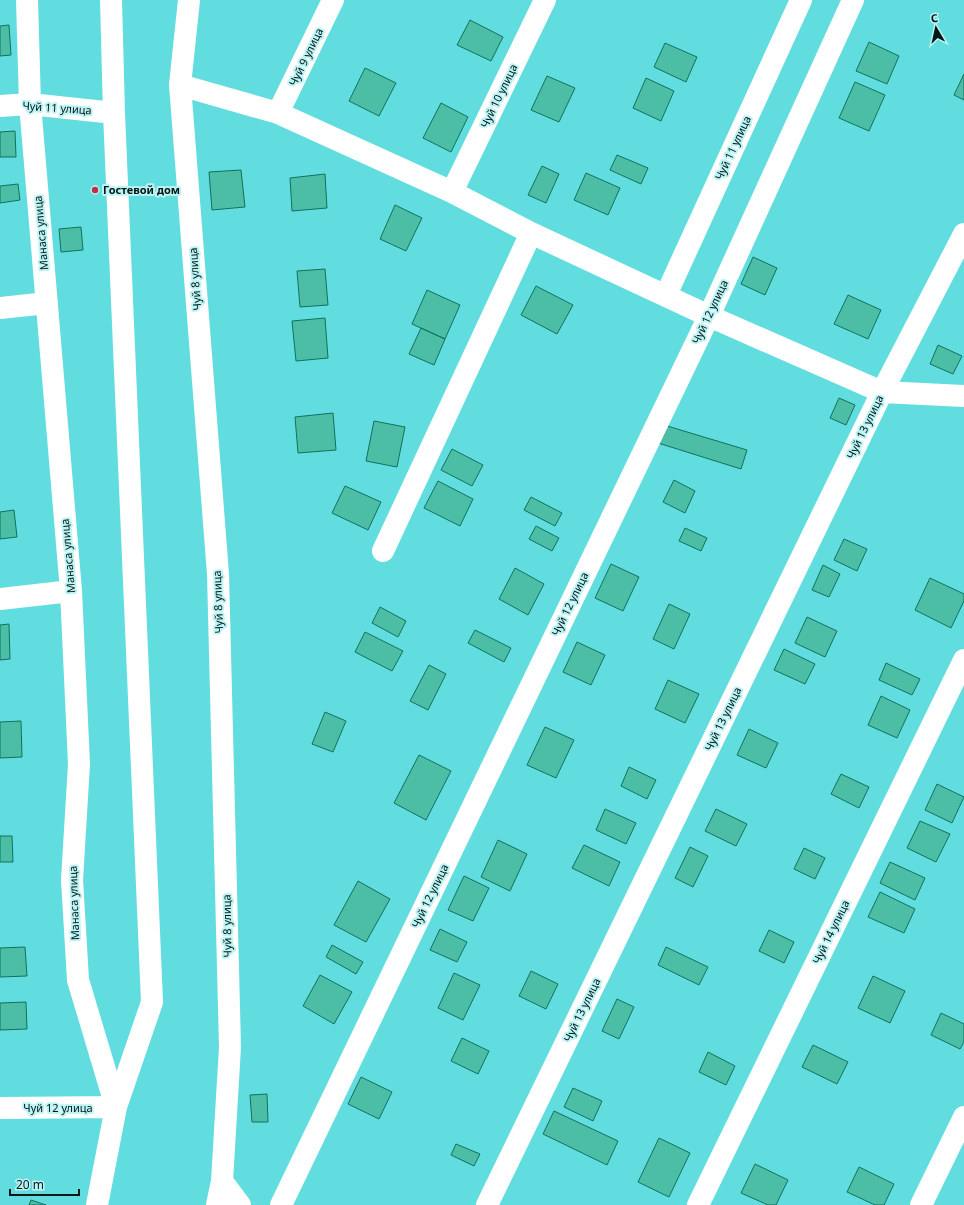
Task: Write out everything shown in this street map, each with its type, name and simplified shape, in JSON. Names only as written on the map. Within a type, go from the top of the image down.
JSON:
[{"type":"street","name":"Манаса улица","points":[[27,0],[30,104],[71,591],[79,764],[72,880],[78,980],[116,1107]]},
{"type":"street","name":"Манаса улица","points":[[97,1205],[116,1107],[152,1002],[114,113],[111,0]]},
{"type":"street","name":"Чуй 8 улица","points":[[189,0],[180,85],[218,574],[230,1047],[222,1181],[217,1205]]},
{"type":"street","name":"Чуй 9 улица","points":[[278,113],[333,0]]},
{"type":"street","name":"Чуй 10 улица","points":[[452,192],[545,0]]},
{"type":"street","name":"Чуй 11 улица","points":[[666,296],[801,0]]},
{"type":"street","name":"Чуй 12 улица","points":[[281,1205],[709,316],[853,0]]},
{"type":"street","points":[[180,85],[278,113],[452,192],[531,233],[709,316],[882,392],[964,396]]},
{"type":"street","name":"Чуй 11 улица","points":[[0,106],[30,104],[114,113]]},
{"type":"street","points":[[383,551],[531,233]]},
{"type":"street","name":"Чуй 13 улица","points":[[487,1205],[882,392],[964,234]]},
{"type":"street","points":[[0,308],[47,303]]},
{"type":"street","points":[[0,599],[71,591]]},
{"type":"street","name":"Чуй 14 улица","points":[[698,1205],[964,660]]},
{"type":"street","name":"Чуй 12 улица","points":[[0,1108],[116,1107]]},
{"type":"street","points":[[921,1205],[964,1116]]},
{"type":"street","points":[[222,1181],[240,1205]]},
{"type":"building","points":[[470,20],[503,37],[491,61],[457,45]]},
{"type":"building","points":[[9,25],[11,55],[0,56],[0,26]]},
{"type":"building","points":[[869,42],[899,56],[887,84],[856,71]]},
{"type":"building","points":[[665,43],[697,57],[686,82],[654,67]]},
{"type":"building","points":[[365,68],[396,83],[379,116],[349,101]]},
{"type":"building","points":[[964,74],[964,100],[954,95]]},
{"type":"building","points":[[547,76],[575,88],[559,122],[531,110]]},
{"type":"building","points":[[646,78],[674,91],[661,121],[633,108]]},
{"type":"building","points":[[855,82],[885,95],[869,131],[839,118]]},
{"type":"building","points":[[441,103],[468,117],[451,152],[423,138]]},
{"type":"building","points":[[15,131],[16,157],[0,157],[0,132]]},
{"type":"building","points":[[617,155],[648,168],[641,184],[610,170]]},
{"type":"building","points":[[542,166],[559,174],[546,203],[528,195]]},
{"type":"building","points":[[241,170],[245,207],[212,210],[209,172]]},
{"type":"building","points":[[586,173],[620,188],[608,215],[574,200]]},
{"type":"building","points":[[325,174],[327,208],[292,211],[290,178]]},
{"type":"building","points":[[18,184],[20,200],[0,203],[0,186]]},
{"type":"building","points":[[395,205],[422,218],[406,251],[380,239]]},
{"type":"building","points":[[81,227],[83,250],[61,252],[59,229]]},
{"type":"building","points":[[753,257],[777,268],[765,295],[741,284]]},
{"type":"building","points":[[325,269],[328,305],[300,307],[297,271]]},
{"type":"building","points":[[536,286],[573,305],[557,334],[521,315]]},
{"type":"building","points":[[427,290],[460,305],[445,339],[412,324]]},
{"type":"building","points":[[848,295],[881,310],[868,339],[834,324]]},
{"type":"building","points":[[325,318],[328,358],[296,361],[292,321]]},
{"type":"building","points":[[421,328],[445,339],[434,365],[409,354]]},
{"type":"building","points":[[938,345],[962,356],[953,374],[930,364]]},
{"type":"building","points":[[839,398],[855,405],[846,425],[830,418]]},
{"type":"building","points":[[333,413],[336,450],[298,453],[295,417]]},
{"type":"building","points":[[374,421],[405,427],[397,467],[366,461]]},
{"type":"building","points":[[664,425],[747,450],[741,469],[658,443]]},
{"type":"building","points":[[452,449],[483,465],[472,486],[441,470]]},
{"type":"building","points":[[674,480],[695,491],[685,513],[663,502]]},
{"type":"building","points":[[438,481],[473,499],[460,526],[424,508]]},
{"type":"building","points":[[345,486],[381,502],[368,530],[332,513]]},
{"type":"building","points":[[531,497],[562,513],[555,526],[524,510]]},
{"type":"building","points":[[14,510],[17,537],[0,539],[0,512]]},
{"type":"building","points":[[536,526],[559,538],[552,551],[529,539]]},
{"type":"building","points":[[685,528],[707,538],[701,551],[679,541]]},
{"type":"building","points":[[844,539],[867,549],[857,571],[834,560]]},
{"type":"building","points":[[611,564],[639,577],[623,611],[595,598]]},
{"type":"building","points":[[823,565],[840,574],[829,597],[812,590]]},
{"type":"building","points":[[515,568],[544,584],[528,615],[499,599]]},
{"type":"building","points":[[930,578],[964,594],[964,601],[951,628],[915,610]]},
{"type":"building","points":[[669,604],[690,614],[674,649],[653,639]]},
{"type":"building","points":[[380,607],[406,621],[398,637],[372,623]]},
{"type":"building","points":[[807,617],[837,631],[825,657],[795,643]]},
{"type":"building","points":[[9,624],[10,659],[0,660],[0,625]]},
{"type":"building","points":[[475,630],[511,648],[504,662],[468,643]]},
{"type":"building","points":[[365,632],[403,651],[392,671],[355,652]]},
{"type":"building","points":[[577,642],[605,655],[591,685],[563,672]]},
{"type":"building","points":[[784,649],[815,664],[805,684],[774,670]]},
{"type":"building","points":[[886,663],[920,679],[912,695],[879,680]]},
{"type":"building","points":[[429,665],[446,674],[428,710],[410,701]]},
{"type":"building","points":[[668,680],[699,694],[685,723],[655,709]]},
{"type":"building","points":[[881,696],[910,710],[897,738],[868,725]]},
{"type":"building","points":[[325,712],[346,721],[333,752],[312,744]]},
{"type":"building","points":[[21,721],[22,757],[0,758],[0,722]]},
{"type":"building","points":[[545,727],[574,740],[556,778],[527,765]]},
{"type":"building","points":[[749,729],[778,743],[766,768],[737,755]]},
{"type":"building","points":[[419,755],[451,771],[426,820],[394,803]]},
{"type":"building","points":[[629,767],[656,780],[647,799],[621,786]]},
{"type":"building","points":[[841,774],[869,787],[859,808],[831,794]]},
{"type":"building","points":[[937,784],[964,797],[952,823],[925,810]]},
{"type":"building","points":[[605,809],[636,823],[626,844],[596,830]]},
{"type":"building","points":[[716,809],[747,824],[736,846],[705,831]]},
{"type":"building","points":[[920,821],[950,834],[936,862],[907,848]]},
{"type":"building","points":[[0,836],[12,836],[13,862],[0,862]]},
{"type":"building","points":[[498,840],[527,854],[510,891],[481,877]]},
{"type":"building","points":[[584,845],[620,862],[609,886],[572,868]]},
{"type":"building","points":[[690,847],[708,856],[693,887],[675,878]]},
{"type":"building","points":[[804,848],[825,858],[815,879],[794,869]]},
{"type":"building","points":[[890,862],[925,878],[915,900],[880,883]]},
{"type":"building","points":[[464,876],[489,888],[473,921],[448,910]]},
{"type":"building","points":[[358,881],[390,899],[366,942],[334,925]]},
{"type":"building","points":[[880,892],[915,909],[904,933],[868,917]]},
{"type":"building","points":[[440,929],[467,942],[457,962],[430,950]]},
{"type":"building","points":[[769,930],[794,942],[784,963],[759,951]]},
{"type":"building","points":[[332,945],[363,962],[356,974],[326,957]]},
{"type":"building","points":[[25,947],[27,976],[0,977],[0,948]]},
{"type":"building","points":[[666,947],[708,967],[699,985],[658,965]]},
{"type":"building","points":[[531,971],[558,984],[546,1009],[519,996]]},
{"type":"building","points":[[454,973],[480,985],[463,1020],[438,1008]]},
{"type":"building","points":[[320,975],[352,992],[334,1024],[303,1006]]},
{"type":"building","points":[[873,976],[905,991],[890,1023],[858,1008]]},
{"type":"building","points":[[617,999],[634,1007],[619,1039],[602,1031]]},
{"type":"building","points":[[26,1002],[27,1029],[0,1030],[0,1003]]},
{"type":"building","points":[[941,1013],[964,1024],[964,1042],[960,1049],[931,1035]]},
{"type":"building","points":[[462,1038],[489,1051],[478,1074],[451,1061]]},
{"type":"building","points":[[813,1045],[848,1062],[837,1084],[802,1067]]},
{"type":"building","points":[[708,1052],[735,1066],[726,1085],[699,1072]]},
{"type":"building","points":[[361,1077],[392,1092],[379,1119],[348,1104]]},
{"type":"building","points":[[573,1088],[602,1101],[593,1121],[564,1107]]},
{"type":"building","points":[[267,1094],[268,1122],[252,1122],[250,1095]]},
{"type":"building","points":[[554,1111],[618,1141],[607,1165],[543,1134]]},
{"type":"building","points":[[659,1138],[690,1153],[669,1197],[638,1182]]},
{"type":"building","points":[[456,1144],[480,1154],[474,1166],[451,1155]]},
{"type":"building","points":[[755,1164],[788,1180],[776,1205],[768,1205],[741,1193]]},
{"type":"building","points":[[859,1167],[894,1184],[884,1205],[875,1205],[847,1192]]},
{"type":"building","points":[[31,1200],[46,1205],[29,1205]]},
{"type":"place","name":"Гостевой дом","points":[[95,190]]}]
